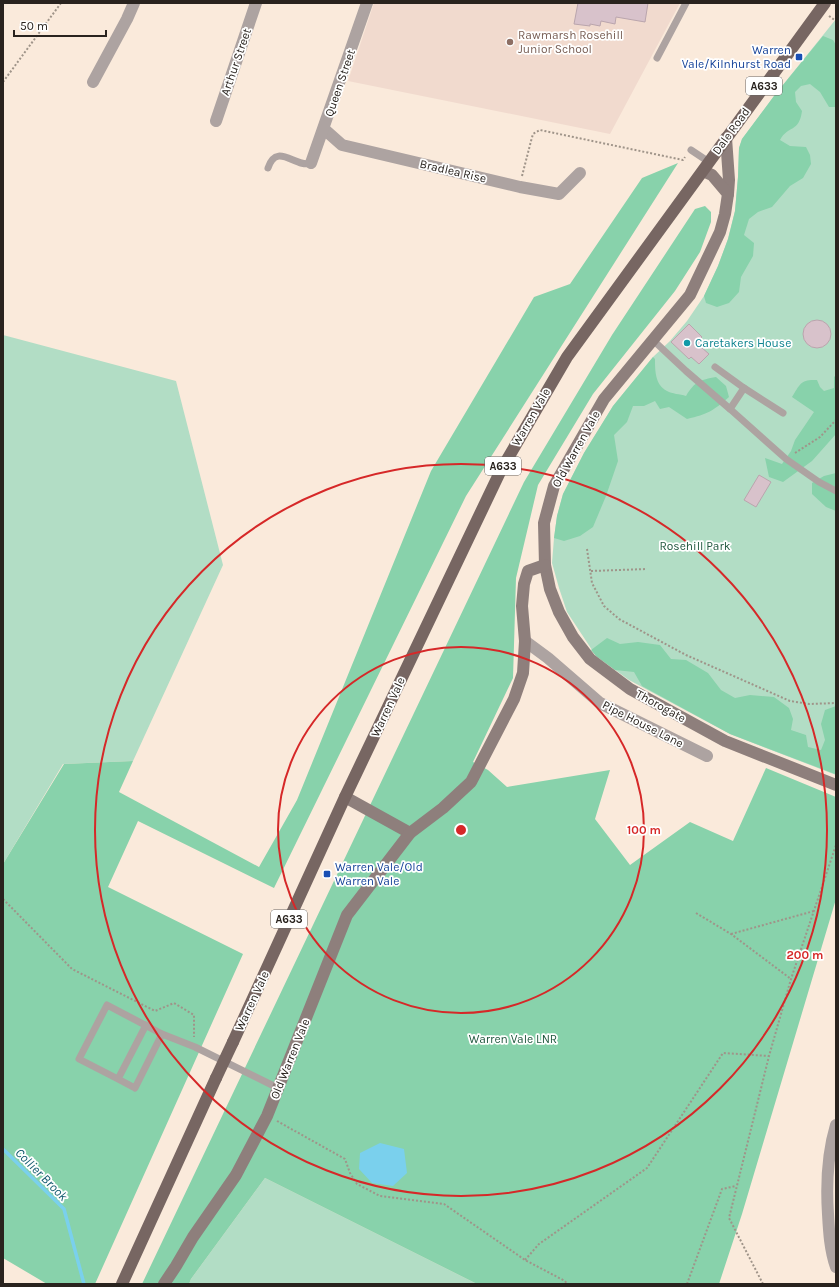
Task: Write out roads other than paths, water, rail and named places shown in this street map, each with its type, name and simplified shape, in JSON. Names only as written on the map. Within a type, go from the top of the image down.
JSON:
[{"type":"main road","name":"Dale Road","points":[[706,167],[825,3]]},
{"type":"main road","name":"Warren Vale","points":[[122,1284],[345,797],[501,470],[567,357],[706,167]]},
{"type":"street","points":[[94,82],[134,3]]},
{"type":"street","name":"Arthur Street","points":[[216,121],[256,3]]},
{"type":"street","name":"Queen Street","points":[[311,163],[367,3]]},
{"type":"street","name":"Bradlea Rise","points":[[324,129],[342,145],[520,187],[559,194],[580,173]]},
{"type":"street","name":"Old Warren Vale","points":[[164,1284],[193,1237],[236,1175],[267,1116],[347,915],[410,833],[443,808],[472,782],[514,699],[523,673],[525,642],[522,606],[524,584],[528,571],[545,564],[544,523],[554,486],[604,399],[654,341],[690,296],[720,232],[725,214],[729,180],[726,138]]},
{"type":"street","points":[[706,167],[728,194]]},
{"type":"street","name":"Thorogate","points":[[545,564],[550,589],[559,612],[573,636],[590,659],[630,689],[725,740],[836,785]]},
{"type":"street","name":"Pipe House Lane","points":[[525,642],[548,658],[600,703],[707,756]]},
{"type":"street","points":[[345,797],[410,833]]},
{"type":"street","points":[[836,1125],[827,1165],[826,1186],[829,1230],[836,1267]]},
{"type":"lane","points":[[657,58],[686,3]]},
{"type":"lane","points":[[691,150],[706,167]]},
{"type":"lane","points":[[268,168],[270,161],[276,156],[281,156],[305,164],[311,163]]},
{"type":"lane","points":[[654,341],[786,459],[819,482],[836,491]]},
{"type":"lane","points":[[715,367],[783,413]]},
{"type":"lane","points":[[730,408],[744,388]]},
{"type":"lane","points":[[162,1034],[135,1088],[79,1059],[107,1005],[162,1034],[195,1047],[278,1088]]},
{"type":"lane","points":[[118,1079],[146,1025]]},
{"type":"water","points":[[380,1143],[404,1149],[407,1173],[393,1186],[372,1183],[359,1169],[360,1153]]},
{"type":"waterway","name":"Collier Brook","points":[[3,1149],[64,1209],[84,1284]]},
{"type":"place","name":"Rawmarsh Rosehill Junior School","points":[[510,42]]},
{"type":"place","name":"Warren Vale/Kilnhurst Road","points":[[799,57]]},
{"type":"place","name":"Caretakers House","points":[[687,343]]},
{"type":"place","name":"Warren Vale/Old Warren Vale","points":[[327,874]]},
{"type":"park label","name":"Rosehill Park","points":[[695,546]]},
{"type":"park label","name":"Warren Vale LNR","points":[[513,1039]]}]
